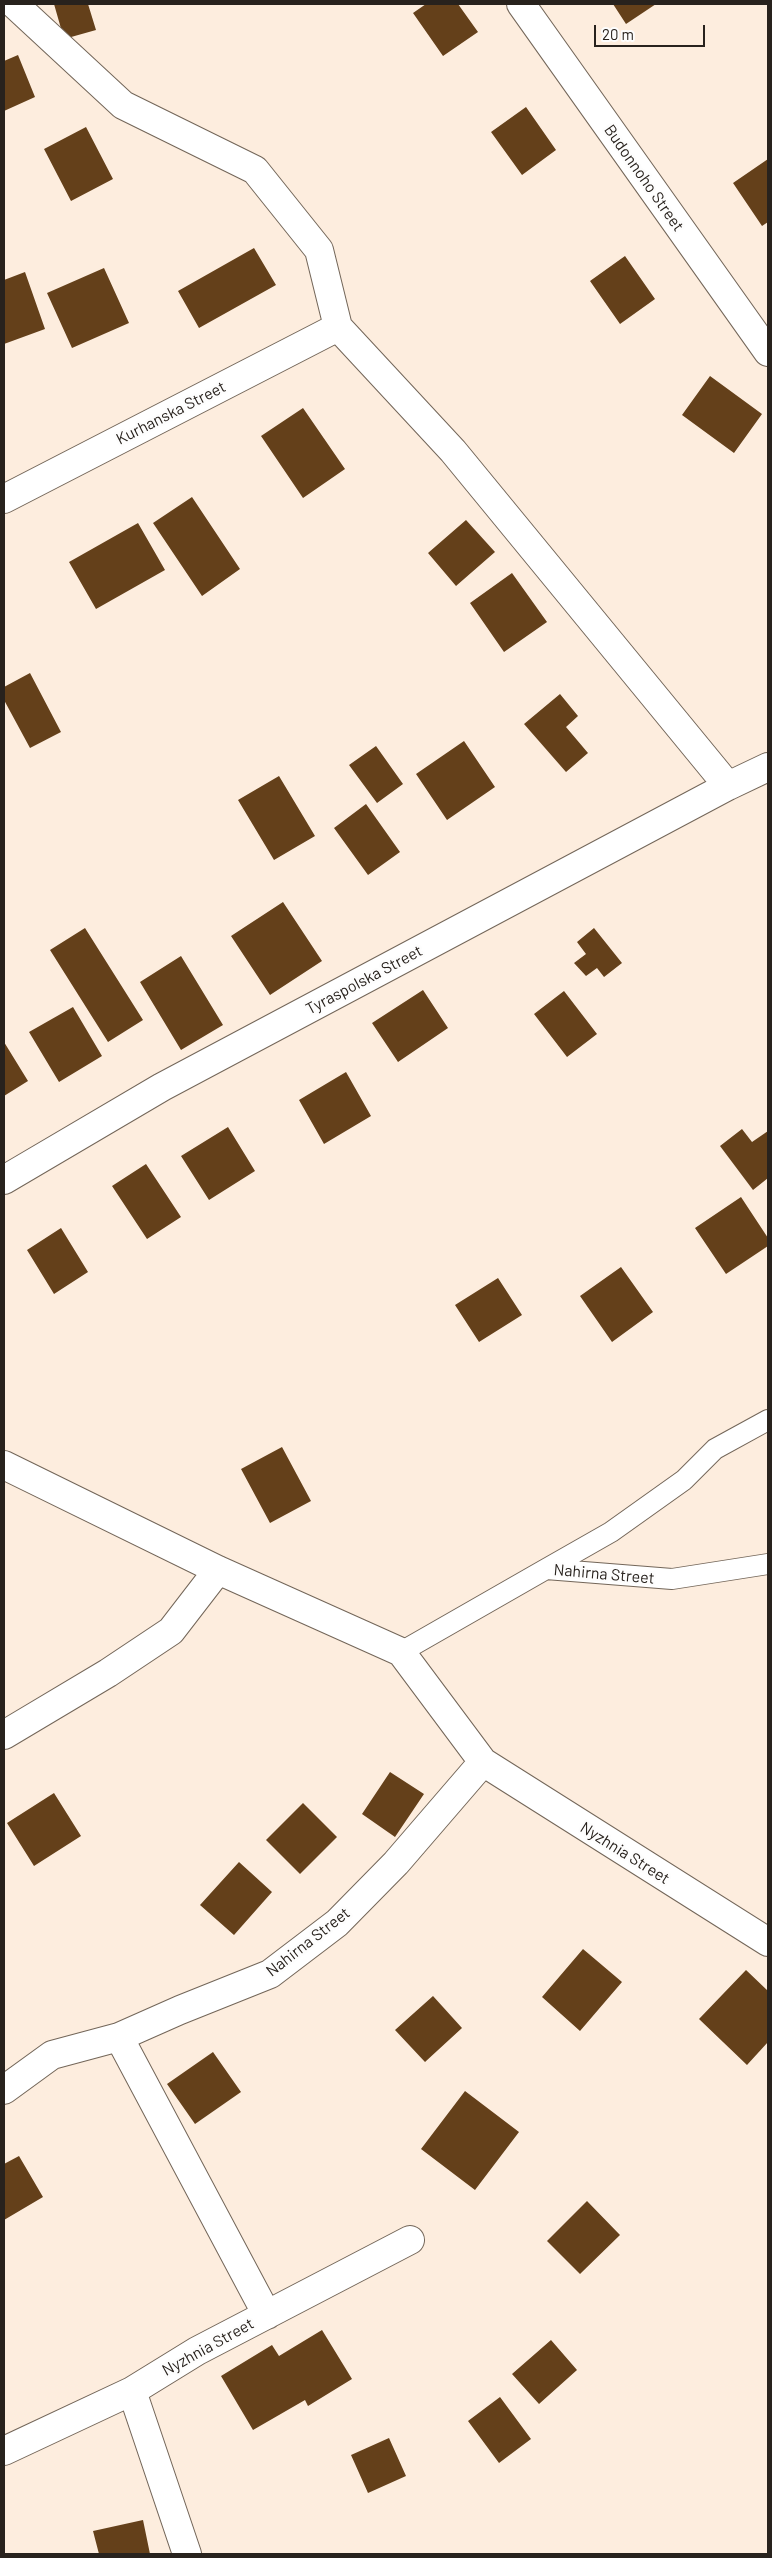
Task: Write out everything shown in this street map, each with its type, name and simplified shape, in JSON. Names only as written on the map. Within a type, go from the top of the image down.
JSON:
[{"type":"street","points":[[14,4],[122,105],[255,170],[319,250],[338,327],[453,451],[728,786]]},
{"type":"street","name":"Budonnoho Street","points":[[521,4],[768,352]]},
{"type":"street","name":"Kurhanska Street","points":[[4,499],[338,327]]},
{"type":"street","name":"Tyraspolska Street","points":[[4,1180],[162,1087],[728,786],[768,767]]},
{"type":"street","points":[[4,1465],[218,1570],[401,1652],[483,1762]]},
{"type":"street","points":[[4,1735],[108,1673],[171,1631],[218,1570]]},
{"type":"street","name":"Nyzhnia Street","points":[[483,1762],[768,1942]]},
{"type":"street","name":"Nahirna Street","points":[[4,2090],[52,2055],[119,2038],[180,2010],[270,1974],[337,1923],[396,1863],[483,1762]]},
{"type":"street","points":[[119,2038],[266,2315]]},
{"type":"street","name":"Nyzhnia Street","points":[[4,2451],[132,2391],[197,2351],[410,2240]]},
{"type":"street","points":[[132,2391],[188,2554]]},
{"type":"lane","points":[[546,1568],[611,1532],[684,1480],[715,1449],[768,1420]]},
{"type":"lane","name":"Nahirna Street","points":[[401,1652],[546,1568],[672,1579],[768,1564]]},
{"type":"building","points":[[54,4],[88,4],[96,30],[64,39]]},
{"type":"building","points":[[426,4],[458,4],[478,32],[443,56],[413,13]]},
{"type":"building","points":[[613,4],[656,4],[626,24]]},
{"type":"building","points":[[18,55],[35,97],[4,111],[4,61]]},
{"type":"building","points":[[526,107],[556,150],[522,175],[491,132]]},
{"type":"building","points":[[86,127],[113,179],[71,201],[44,149]]},
{"type":"building","points":[[768,159],[768,222],[762,226],[733,183]]},
{"type":"building","points":[[254,248],[276,285],[199,328],[178,291]]},
{"type":"building","points":[[625,256],[655,299],[620,324],[590,281]]},
{"type":"building","points":[[104,268],[129,323],[72,348],[47,293]]},
{"type":"building","points":[[25,272],[45,329],[4,344],[4,280]]},
{"type":"building","points":[[710,376],[762,414],[734,453],[682,415]]},
{"type":"building","points":[[303,408],[345,469],[303,498],[261,436]]},
{"type":"building","points":[[192,497],[240,569],[202,596],[153,523]]},
{"type":"building","points":[[466,520],[495,552],[456,586],[428,553]]},
{"type":"building","points":[[138,523],[165,570],[96,609],[69,562]]},
{"type":"building","points":[[512,573],[547,622],[504,652],[470,603]]},
{"type":"building","points":[[30,673],[61,732],[30,748],[4,700],[4,687]]},
{"type":"building","points":[[560,694],[578,716],[566,727],[588,753],[566,772],[524,724]]},
{"type":"building","points":[[464,741],[495,787],[447,820],[416,774]]},
{"type":"building","points":[[376,746],[403,784],[377,803],[349,765]]},
{"type":"building","points":[[279,776],[315,836],[274,860],[238,800]]},
{"type":"building","points":[[366,804],[400,852],[368,875],[334,828]]},
{"type":"building","points":[[283,902],[322,961],[270,995],[231,936]]},
{"type":"building","points":[[85,928],[143,1020],[108,1042],[50,950]]},
{"type":"building","points":[[594,928],[622,963],[604,977],[597,968],[586,976],[574,963],[586,954],[577,942]]},
{"type":"building","points":[[181,956],[223,1025],[181,1050],[140,982]]},
{"type":"building","points":[[423,990],[448,1028],[398,1062],[372,1023]]},
{"type":"building","points":[[564,991],[597,1034],[567,1057],[534,1014]]},
{"type":"building","points":[[73,1007],[102,1056],[59,1082],[29,1032]]},
{"type":"building","points":[[4,1042],[28,1081],[4,1096]]},
{"type":"building","points":[[346,1072],[371,1116],[324,1144],[299,1100]]},
{"type":"building","points":[[228,1127],[255,1171],[209,1200],[181,1156]]},
{"type":"building","points":[[742,1129],[752,1142],[768,1131],[768,1178],[753,1190],[720,1146]]},
{"type":"building","points":[[146,1164],[181,1217],[147,1239],[112,1186]]},
{"type":"building","points":[[741,1197],[768,1238],[768,1246],[726,1274],[695,1228]]},
{"type":"building","points":[[61,1228],[88,1272],[54,1294],[27,1250]]},
{"type":"building","points":[[621,1267],[653,1312],[612,1342],[580,1296]]},
{"type":"building","points":[[498,1278],[522,1315],[479,1342],[455,1305]]},
{"type":"building","points":[[282,1447],[311,1501],[270,1523],[241,1469]]},
{"type":"building","points":[[390,1772],[424,1794],[395,1837],[362,1814]]},
{"type":"building","points":[[54,1793],[81,1836],[34,1866],[7,1823]]},
{"type":"building","points":[[303,1803],[337,1837],[300,1874],[266,1840]]},
{"type":"building","points":[[239,1862],[272,1892],[234,1935],[200,1905]]},
{"type":"building","points":[[583,1949],[622,1982],[580,2031],[542,1997]]},
{"type":"building","points":[[746,1970],[768,1991],[768,2042],[747,2065],[699,2019]]},
{"type":"building","points":[[433,1996],[462,2028],[425,2062],[395,2030]]},
{"type":"building","points":[[213,2052],[241,2092],[195,2124],[167,2084]]},
{"type":"building","points":[[465,2091],[519,2132],[475,2190],[421,2149]]},
{"type":"building","points":[[19,2156],[43,2197],[4,2220],[4,2164]]},
{"type":"building","points":[[587,2201],[620,2235],[580,2274],[547,2241]]},
{"type":"building","points":[[322,2330],[352,2379],[308,2406],[305,2400],[253,2430],[221,2376],[272,2345],[279,2356]]},
{"type":"building","points":[[551,2340],[577,2370],[539,2404],[512,2374]]},
{"type":"building","points":[[500,2397],[531,2439],[499,2463],[468,2421]]},
{"type":"building","points":[[389,2438],[406,2476],[368,2493],[351,2455]]},
{"type":"building","points":[[143,2520],[150,2554],[99,2554],[93,2531]]}]
